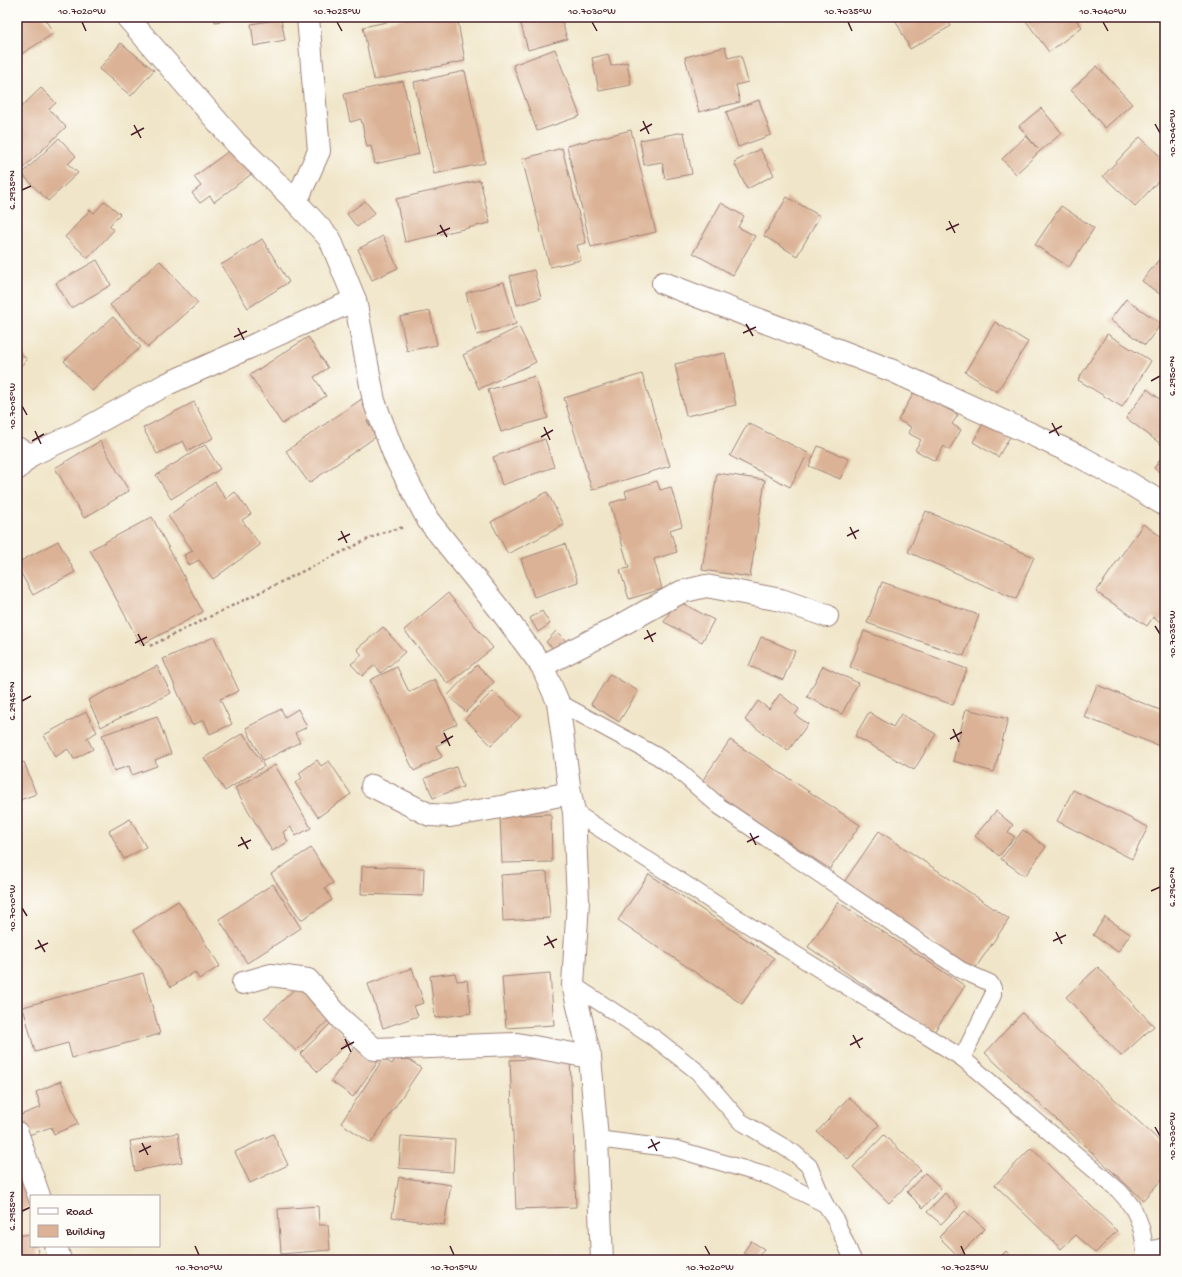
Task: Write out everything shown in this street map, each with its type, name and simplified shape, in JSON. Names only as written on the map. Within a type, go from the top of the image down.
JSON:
[{"type":"street","points":[[127,17],[236,142],[296,202],[330,240],[355,300],[374,401],[396,458],[428,520],[504,614],[542,666],[558,702],[572,802],[578,901],[573,985],[590,1057],[597,1139],[602,1260]]},
{"type":"street","points":[[296,202],[319,151],[308,17]]},
{"type":"street","points":[[663,283],[893,371],[1076,455],[1129,483],[1165,505]]},
{"type":"street","points":[[22,457],[78,433],[167,384],[355,300]]},
{"type":"street","points":[[542,666],[616,628],[681,592],[706,586],[781,600],[827,616]]},
{"type":"street","points":[[372,786],[430,815],[450,816],[501,807],[572,802]]},
{"type":"street","points":[[243,983],[271,975],[308,980],[342,1020],[374,1049],[517,1044],[590,1057]]},
{"type":"street","points":[[17,1133],[39,1195]]},
{"type":"street","points":[[56,1247],[60,1260]]},
{"type":"lane","points":[[558,702],[657,756],[680,771],[719,806],[961,970],[990,983],[993,988],[993,995],[962,1058]]},
{"type":"lane","points":[[572,802],[753,928],[962,1058],[1118,1190],[1132,1208],[1141,1226],[1145,1255],[1165,1246]]},
{"type":"lane","points":[[573,985],[656,1039],[698,1072],[740,1121],[794,1153],[809,1166],[825,1204],[834,1217],[853,1260]]},
{"type":"lane","points":[[597,1139],[676,1149],[771,1177],[825,1204]]},
{"type":"path","points":[[150,646],[381,533],[428,520]]},
{"type":"building","points":[[17,17],[43,17],[54,33],[17,57]]},
{"type":"building","points":[[214,17],[241,17],[241,18],[215,22]]},
{"type":"building","points":[[410,17],[457,17],[465,61],[374,80],[363,27]]},
{"type":"building","points":[[519,17],[561,17],[567,39],[528,50]]},
{"type":"building","points":[[894,17],[946,17],[951,26],[910,49]]},
{"type":"building","points":[[1023,17],[1074,17],[1082,27],[1049,52]]},
{"type":"building","points":[[281,19],[285,40],[254,46],[251,24]]},
{"type":"building","points":[[121,43],[154,70],[131,96],[99,69]]},
{"type":"building","points":[[725,47],[728,58],[741,55],[748,82],[736,85],[740,102],[699,112],[685,57]]},
{"type":"building","points":[[555,49],[580,116],[537,131],[513,65]]},
{"type":"building","points":[[608,54],[611,66],[627,62],[631,85],[599,91],[592,58]]},
{"type":"building","points":[[1097,66],[1132,104],[1105,128],[1071,90]]},
{"type":"building","points":[[465,71],[485,163],[434,174],[414,82]]},
{"type":"building","points":[[403,81],[419,154],[375,164],[371,146],[367,147],[361,119],[350,122],[344,94]]},
{"type":"building","points":[[41,88],[56,103],[49,109],[66,127],[17,174],[17,111]]},
{"type":"building","points":[[759,100],[771,135],[738,147],[726,112]]},
{"type":"building","points":[[1041,108],[1062,133],[1040,151],[1016,174],[1002,159],[1026,136],[1038,149],[1019,126]]},
{"type":"building","points":[[631,130],[656,232],[591,247],[567,146]]},
{"type":"building","points":[[684,132],[692,174],[665,179],[662,162],[644,165],[640,140]]},
{"type":"building","points":[[1140,137],[1165,161],[1165,174],[1135,206],[1103,176]]},
{"type":"building","points":[[59,138],[76,156],[68,164],[78,173],[48,201],[22,174]]},
{"type":"building","points":[[234,147],[254,172],[214,202],[210,196],[200,203],[192,193],[201,186],[194,177]]},
{"type":"building","points":[[562,148],[586,243],[577,245],[581,260],[550,267],[522,159]]},
{"type":"building","points":[[760,149],[774,175],[747,189],[734,162]]},
{"type":"building","points":[[480,180],[490,223],[405,242],[396,199]]},
{"type":"building","points":[[787,197],[820,216],[797,256],[764,236]]},
{"type":"building","points":[[105,201],[120,214],[109,226],[114,230],[88,258],[65,237],[90,210],[94,213]]},
{"type":"building","points":[[365,201],[375,213],[357,227],[347,214]]},
{"type":"building","points":[[721,203],[744,216],[738,227],[755,236],[733,275],[693,253]]},
{"type":"building","points":[[1061,206],[1094,228],[1069,267],[1035,245]]},
{"type":"building","points":[[383,236],[398,268],[372,280],[358,249]]},
{"type":"building","points":[[262,239],[289,282],[248,308],[221,265]]},
{"type":"building","points":[[1165,252],[1165,298],[1142,281]]},
{"type":"building","points":[[97,260],[111,285],[71,308],[56,283]]},
{"type":"building","points":[[160,261],[198,303],[148,347],[110,305]]},
{"type":"building","points":[[534,270],[541,298],[517,305],[510,276]]},
{"type":"building","points":[[504,282],[516,324],[477,335],[466,293]]},
{"type":"building","points":[[1126,299],[1161,324],[1145,345],[1110,320]]},
{"type":"building","points":[[430,311],[437,345],[407,351],[400,317]]},
{"type":"building","points":[[113,317],[141,347],[92,391],[64,361]]},
{"type":"building","points":[[995,322],[1028,342],[997,392],[965,372]]},
{"type":"building","points":[[519,327],[536,362],[479,389],[463,355]]},
{"type":"building","points":[[1107,334],[1151,361],[1122,407],[1078,380]]},
{"type":"building","points":[[308,337],[328,368],[314,377],[326,396],[282,424],[250,375]]},
{"type":"building","points":[[17,348],[27,360],[17,369]]},
{"type":"building","points":[[725,353],[736,405],[686,416],[675,364]]},
{"type":"building","points":[[642,374],[670,466],[592,490],[564,398]]},
{"type":"building","points":[[535,376],[548,418],[501,432],[488,390]]},
{"type":"building","points":[[1147,389],[1165,403],[1165,447],[1126,418]]},
{"type":"building","points":[[915,391],[958,415],[952,424],[961,430],[949,450],[944,446],[935,461],[915,450],[921,440],[908,433],[911,427],[898,420]]},
{"type":"building","points":[[366,396],[378,413],[367,421],[377,436],[309,483],[286,451]]},
{"type":"building","points":[[194,402],[213,438],[188,451],[183,441],[157,454],[143,428]]},
{"type":"building","points":[[985,420],[1011,435],[998,457],[973,442]]},
{"type":"building","points":[[748,423],[808,453],[790,487],[730,456]]},
{"type":"building","points":[[545,439],[554,467],[502,485],[493,457]]},
{"type":"building","points":[[100,441],[129,491],[84,518],[55,468]]},
{"type":"building","points":[[205,445],[220,469],[171,499],[156,475]]},
{"type":"building","points":[[818,446],[849,459],[840,479],[809,466]]},
{"type":"building","points":[[1165,453],[1165,476],[1154,468]]},
{"type":"building","points":[[717,473],[765,480],[750,577],[702,570]]},
{"type":"building","points":[[657,481],[660,490],[671,487],[682,526],[670,530],[677,552],[654,559],[662,589],[629,599],[620,570],[629,568],[610,503],[627,498],[625,491]]},
{"type":"building","points":[[215,482],[226,499],[235,492],[251,514],[242,520],[260,545],[213,579],[199,560],[189,565],[184,555],[193,551],[168,516]]},
{"type":"building","points":[[547,492],[564,525],[508,554],[491,522]]},
{"type":"building","points":[[926,511],[1034,557],[1016,599],[908,552]]},
{"type":"building","points":[[152,517],[203,612],[141,645],[90,550]]},
{"type":"building","points":[[1143,524],[1165,539],[1165,614],[1159,622],[1153,617],[1147,626],[1096,592]]},
{"type":"building","points":[[58,541],[75,572],[33,595],[17,566],[17,563]]},
{"type":"building","points":[[565,544],[578,582],[534,597],[521,559]]},
{"type":"building","points":[[882,582],[979,615],[964,656],[867,623]]},
{"type":"building","points":[[448,593],[493,648],[448,684],[404,630]]},
{"type":"building","points":[[676,600],[714,620],[702,642],[664,622]]},
{"type":"building","points":[[542,611],[550,624],[538,632],[530,618]]},
{"type":"building","points":[[383,627],[405,652],[381,673],[375,665],[362,676],[351,664],[362,655],[357,649]]},
{"type":"building","points":[[556,631],[569,644],[560,654],[546,642]]},
{"type":"building","points":[[864,631],[967,669],[953,705],[850,667]]},
{"type":"building","points":[[214,637],[239,691],[220,699],[232,724],[210,734],[204,720],[192,725],[163,659]]},
{"type":"building","points":[[761,637],[795,651],[783,680],[749,666]]},
{"type":"building","points":[[477,665],[494,682],[466,712],[448,695]]},
{"type":"building","points":[[157,666],[171,693],[101,727],[88,700]]},
{"type":"building","points":[[823,666],[858,683],[842,714],[807,697]]},
{"type":"building","points":[[397,667],[409,692],[435,679],[457,724],[443,730],[448,740],[436,746],[442,757],[414,771],[370,680]]},
{"type":"building","points":[[610,674],[638,691],[619,722],[591,704]]},
{"type":"building","points":[[1097,685],[1165,712],[1165,748],[1084,717]]},
{"type":"building","points":[[493,691],[520,717],[491,745],[465,719]]},
{"type":"building","points":[[780,694],[799,709],[795,715],[808,724],[788,751],[745,720],[758,701],[769,709]]},
{"type":"building","points":[[281,709],[285,717],[298,709],[307,727],[295,733],[300,742],[263,761],[246,728]]},
{"type":"building","points":[[966,709],[1008,719],[994,772],[953,761]]},
{"type":"building","points":[[86,712],[97,732],[87,738],[93,749],[74,759],[68,749],[55,757],[44,735]]},
{"type":"building","points":[[869,712],[893,727],[901,714],[936,734],[914,770],[855,736]]},
{"type":"building","points":[[157,716],[171,754],[155,760],[157,766],[132,775],[129,766],[114,771],[102,735]]},
{"type":"building","points":[[243,733],[264,766],[225,791],[204,758]]},
{"type":"building","points":[[730,740],[860,825],[830,869],[700,784]]},
{"type":"building","points":[[317,760],[321,766],[329,761],[351,794],[318,817],[295,783],[302,778],[299,773]]},
{"type":"building","points":[[24,762],[36,794],[17,801],[17,765]]},
{"type":"building","points":[[275,765],[311,828],[296,836],[291,827],[283,832],[288,842],[272,851],[235,788]]},
{"type":"building","points":[[456,767],[463,787],[433,798],[425,778]]},
{"type":"building","points":[[1073,790],[1148,827],[1132,859],[1057,821]]},
{"type":"building","points":[[996,811],[1013,825],[1008,832],[1015,837],[999,856],[975,836]]},
{"type":"building","points":[[551,814],[552,862],[502,863],[500,816]]},
{"type":"building","points":[[130,819],[146,847],[124,859],[109,831]]},
{"type":"building","points":[[1023,830],[1046,847],[1025,876],[1001,859]]},
{"type":"building","points":[[879,831],[1009,919],[974,970],[844,882]]},
{"type":"building","points":[[311,848],[333,883],[325,888],[332,900],[301,920],[271,874]]},
{"type":"building","points":[[362,866],[424,868],[423,896],[361,894]]},
{"type":"building","points":[[547,872],[550,918],[503,921],[501,875]]},
{"type":"building","points":[[649,874],[774,958],[742,1004],[618,920]]},
{"type":"building","points":[[273,884],[301,928],[247,963],[219,919]]},
{"type":"building","points":[[178,901],[220,966],[199,979],[195,972],[171,987],[134,930]]},
{"type":"building","points":[[838,902],[965,986],[934,1032],[808,947]]},
{"type":"building","points":[[1105,917],[1130,934],[1118,952],[1093,935]]},
{"type":"building","points":[[1098,967],[1154,1026],[1121,1056],[1066,997]]},
{"type":"building","points":[[412,968],[424,1003],[414,1006],[418,1016],[383,1028],[368,984]]},
{"type":"building","points":[[143,973],[160,1034],[72,1058],[68,1043],[35,1052],[23,1007]]},
{"type":"building","points":[[455,973],[457,981],[467,980],[471,1013],[435,1018],[430,976]]},
{"type":"building","points":[[550,973],[554,1025],[506,1028],[502,977]]},
{"type":"building","points":[[302,982],[334,1015],[296,1051],[264,1018]]},
{"type":"building","points":[[1022,1013],[1165,1146],[1165,1176],[1143,1200],[985,1053]]},
{"type":"building","points":[[331,1023],[349,1041],[318,1072],[300,1054]]},
{"type":"building","points":[[357,1044],[379,1060],[353,1097],[331,1081]]},
{"type":"building","points":[[399,1053],[421,1068],[371,1143],[341,1123],[383,1059],[392,1064]]},
{"type":"building","points":[[570,1057],[576,1207],[516,1209],[510,1060]]},
{"type":"building","points":[[61,1081],[78,1124],[54,1134],[51,1127],[26,1136],[18,1116],[41,1107],[36,1092]]},
{"type":"building","points":[[849,1097],[879,1125],[848,1159],[817,1132]]},
{"type":"building","points":[[178,1133],[182,1162],[135,1171],[130,1141]]},
{"type":"building","points":[[273,1134],[288,1165],[250,1183],[235,1152]]},
{"type":"building","points":[[884,1135],[921,1170],[889,1203],[853,1167]]},
{"type":"building","points":[[401,1136],[455,1140],[453,1172],[399,1168]]},
{"type":"building","points":[[1031,1148],[1117,1231],[1095,1253],[1076,1235],[1061,1249],[995,1185]]},
{"type":"building","points":[[17,1159],[31,1195],[30,1206],[17,1213]]},
{"type":"building","points":[[925,1173],[941,1188],[923,1208],[907,1192]]},
{"type":"building","points":[[399,1177],[451,1185],[444,1225],[392,1217]]},
{"type":"building","points":[[945,1193],[958,1207],[941,1224],[927,1212]]},
{"type":"building","points":[[318,1206],[319,1225],[328,1225],[330,1250],[281,1254],[278,1209]]},
{"type":"building","points":[[965,1211],[985,1229],[958,1256],[939,1237]]},
{"type":"building","points":[[30,1234],[30,1247],[37,1247],[39,1260],[17,1260],[17,1236]]},
{"type":"building","points":[[751,1241],[764,1249],[756,1260],[743,1253]]},
{"type":"building","points":[[1006,1251],[1015,1260],[997,1260]]}]
